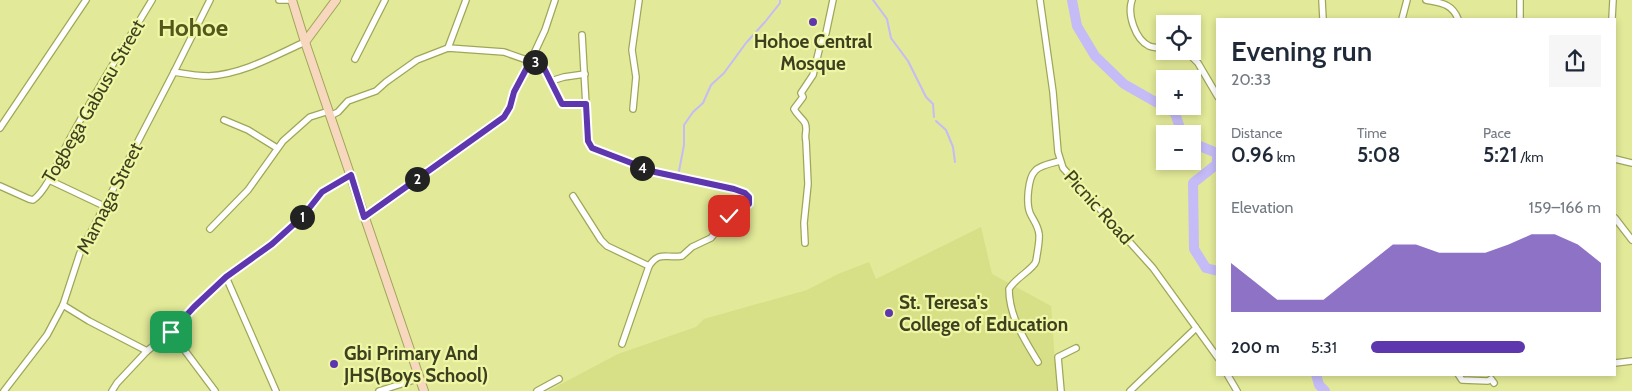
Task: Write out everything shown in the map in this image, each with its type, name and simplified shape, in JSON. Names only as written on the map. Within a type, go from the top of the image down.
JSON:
[{"type":"main road","points":[[291,0],[424,391]]},
{"type":"main road","points":[[304,42],[336,0]]},
{"type":"street","points":[[0,128],[86,0]]},
{"type":"street","name":"Togbega Gabusu Street","points":[[0,186],[33,200],[36,198],[49,180],[70,137],[152,0]]},
{"type":"street","name":"Mamaga Street","points":[[4,391],[47,335],[63,305],[74,266],[210,0]]},
{"type":"street","points":[[279,0],[291,0]]},
{"type":"street","points":[[355,59],[385,0]]},
{"type":"street","points":[[448,48],[466,0]]},
{"type":"street","points":[[364,217],[504,117],[510,107],[514,92],[545,30],[555,0]]},
{"type":"street","points":[[633,109],[636,77],[632,50],[639,0]]},
{"type":"street","points":[[805,243],[804,224],[808,184],[804,134],[806,127],[804,121],[796,114],[794,109],[803,98],[801,93],[813,75],[820,46],[826,33],[833,0]]},
{"type":"street","name":"Picnic Road","points":[[1040,0],[1060,161],[1063,168],[1153,268],[1216,355]]},
{"type":"street","points":[[1132,0],[1130,17],[1138,34],[1148,46],[1156,47]]},
{"type":"street","points":[[1322,0],[1323,18]]},
{"type":"street","points":[[1402,18],[1407,0]]},
{"type":"street","points":[[1426,0],[1447,4],[1457,18]]},
{"type":"street","points":[[1520,0],[1520,18]]},
{"type":"street","points":[[1612,18],[1613,0]]},
{"type":"street","points":[[582,35],[588,141],[592,148],[648,170],[734,189],[745,193],[749,197],[749,204],[729,216],[711,238],[692,247],[682,256],[657,257],[649,266],[622,344]]},
{"type":"street","points":[[174,72],[198,76],[236,72],[304,42]]},
{"type":"street","points":[[210,229],[248,190],[277,148],[310,117],[338,112],[348,101],[376,91],[417,60],[448,48],[504,52],[531,60],[544,68],[562,104],[586,104]]},
{"type":"street","points":[[1195,60],[1216,94]]},
{"type":"street","points":[[550,81],[585,74]]},
{"type":"street","points":[[224,120],[248,130],[277,148]]},
{"type":"street","points":[[1616,159],[1632,163]]},
{"type":"street","points":[[1038,362],[1018,327],[1011,310],[1009,288],[1018,277],[1030,270],[1036,263],[1039,236],[1037,224],[1030,213],[1028,204],[1032,176],[1038,168],[1060,161]]},
{"type":"street","points":[[112,391],[116,384],[147,351],[171,332],[226,277],[272,244],[303,216],[322,192],[351,175]]},
{"type":"street","points":[[49,180],[104,206]]},
{"type":"street","points":[[573,196],[601,240],[608,246],[649,266]]},
{"type":"street","points":[[1616,219],[1632,240]]},
{"type":"street","points":[[226,277],[276,391]]},
{"type":"street","points":[[63,305],[89,321],[147,351]]},
{"type":"street","points":[[1130,391],[1196,328]]},
{"type":"street","points":[[171,332],[215,391]]},
{"type":"street","points":[[1061,391],[1058,357],[1076,348]]},
{"type":"street","points":[[1616,363],[1632,360]]},
{"type":"street","points":[[1228,376],[1237,391]]},
{"type":"street","points":[[1459,376],[1462,380],[1491,380],[1494,383]]},
{"type":"street","points":[[379,391],[420,378]]},
{"type":"street","points":[[537,391],[559,380]]},
{"type":"shaded area","name":"St. Teresa's College of Education","points":[[981,227],[992,274],[1051,306],[1057,391],[548,391],[618,354],[696,327],[704,319],[807,290],[838,274],[869,262],[876,279]]},
{"type":"waterway","points":[[679,171],[684,145],[684,125],[693,112],[703,103],[711,85],[724,73],[746,43],[780,3],[780,0]]},
{"type":"waterway","points":[[873,0],[887,19],[891,38],[908,61],[926,97],[933,104],[934,117]]},
{"type":"waterway","points":[[1072,0],[1077,26],[1095,56],[1124,84],[1175,113],[1179,125]]},
{"type":"waterway","points":[[936,121],[946,130],[953,147],[955,162]]},
{"type":"waterway","points":[[1201,147],[1216,153]]},
{"type":"waterway","points":[[1216,165],[1193,183],[1194,249],[1206,268],[1216,270]]},
{"type":"waterway","points":[[1317,376],[1319,385],[1325,391]]},
{"type":"place","name":"Hohoe Central Mosque","points":[[813,22]]},
{"type":"place","name":"St. Teresa's College of Education","points":[[889,313]]},
{"type":"place","name":"Gbi Primary And JHS(Boys School)","points":[[334,364]]},
{"type":"district","name":"Hohoe","points":[[193,28]]},
{"type":"route","points":[[171,332],[226,277],[272,244],[303,216],[322,192],[330,186],[351,175],[364,217],[504,117],[508,113],[514,92],[531,60],[544,68],[562,104],[586,104],[588,141],[592,148],[648,170],[745,193],[749,197],[749,204],[729,216]]}]
